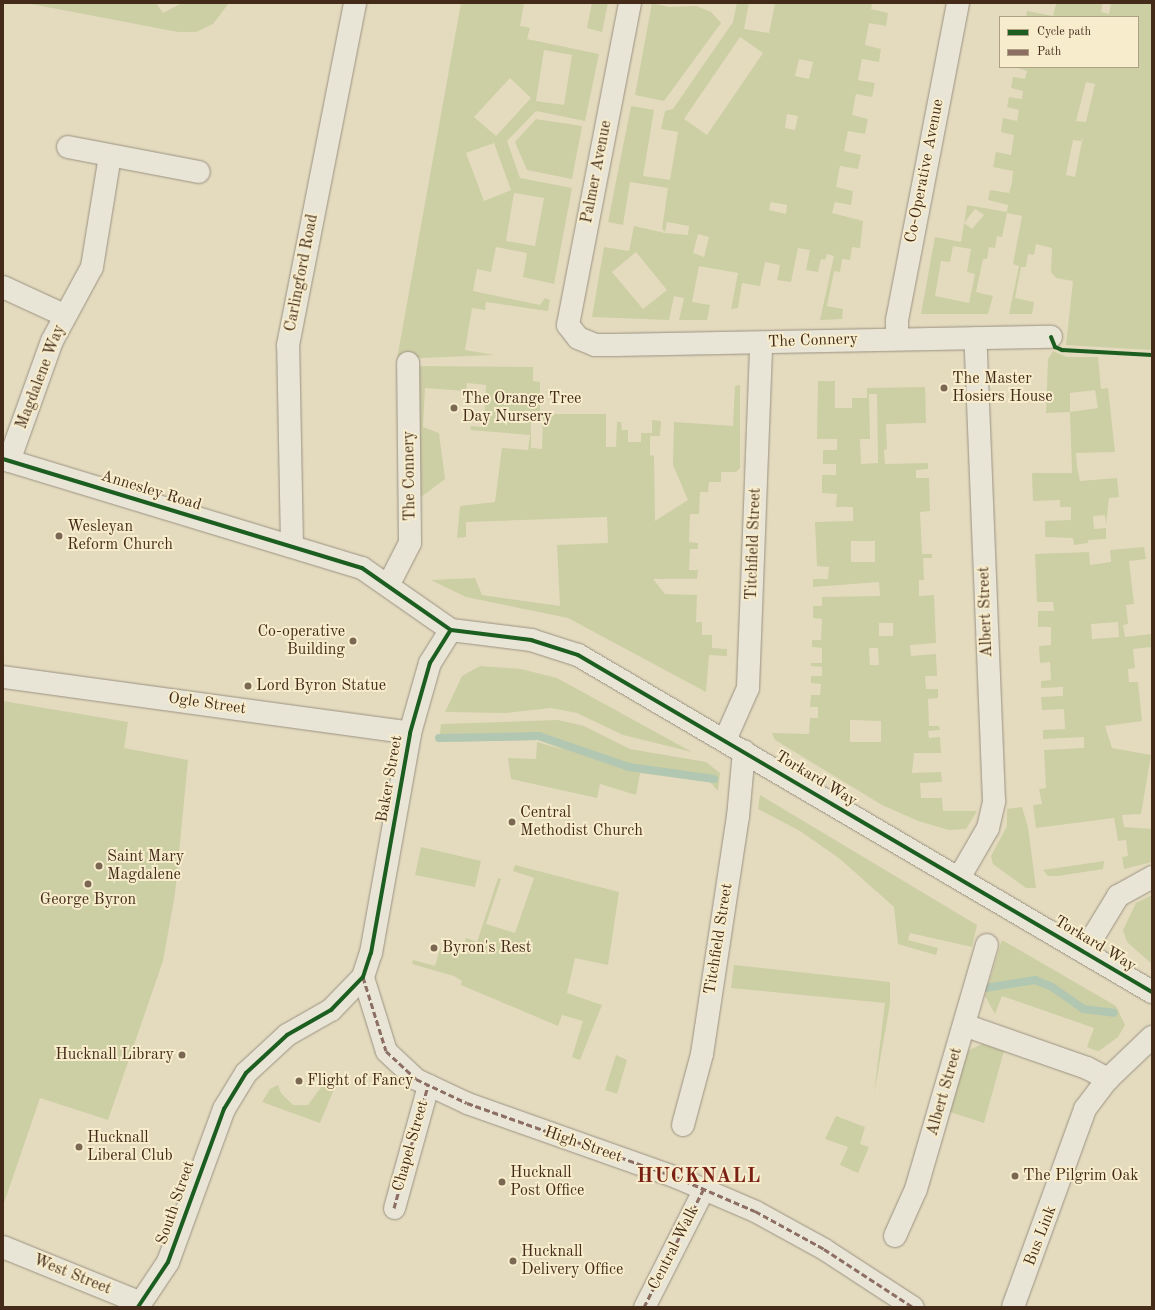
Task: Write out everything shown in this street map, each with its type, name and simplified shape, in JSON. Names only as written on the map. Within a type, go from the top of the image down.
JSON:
[{"type":"street","name":"Carlingford Road","points":[[292,546],[288,345],[356,3]]},
{"type":"street","name":"Palmer Avenue","points":[[578,338],[568,325],[630,3]]},
{"type":"street","name":"Co-Operative Avenue","points":[[897,339],[897,320],[958,3]]},
{"type":"street","points":[[68,147],[199,172]]},
{"type":"street","name":"Magdalene Way","points":[[6,460],[64,315],[92,267],[110,156]]},
{"type":"street","name":"Magdalene Way","points":[[3,287],[64,315]]},
{"type":"street","name":"The Connery","points":[[578,338],[595,345],[1051,337]]},
{"type":"street","name":"Albert Street","points":[[959,878],[988,828],[994,801],[975,338]]},
{"type":"street","name":"Titchfield Street","points":[[725,740],[748,688],[761,342]]},
{"type":"street","name":"The Connery","points":[[389,584],[410,543],[408,363]]},
{"type":"street","name":"Annesley Road","points":[[6,460],[292,546]]},
{"type":"street","points":[[292,546],[362,568],[389,584],[451,630]]},
{"type":"street","name":"Torkard Way","points":[[451,630],[531,640],[578,655],[744,751],[1152,992]]},
{"type":"street","name":"Baker Street","points":[[363,977],[371,953],[410,733],[430,663],[451,630]]},
{"type":"street","name":"Ogle Street","points":[[3,677],[410,733]]},
{"type":"street","name":"Titchfield Street","points":[[683,1124],[702,1054],[738,817],[744,751]]},
{"type":"street","points":[[1084,952],[1118,896],[1152,877]]},
{"type":"street","name":"Albert Street","points":[[895,1236],[916,1189],[986,945]]},
{"type":"street","name":"High Street","points":[[363,977],[386,1051],[393,1061],[428,1085],[467,1103],[704,1188],[813,1243],[913,1307]]},
{"type":"street","name":"South Street","points":[[140,1305],[168,1262],[224,1109],[246,1073],[286,1035],[331,1010],[363,977]]},
{"type":"street","points":[[964,1025],[1087,1068],[1108,1079]]},
{"type":"street","name":"Bus Link","points":[[1013,1307],[1085,1108],[1108,1079],[1152,1037]]},
{"type":"street","name":"Chapel Street","points":[[394,1208],[428,1085]]},
{"type":"street","name":"Central Walk","points":[[644,1307],[704,1188]]},
{"type":"street","name":"West Street","points":[[3,1247],[140,1305]]},
{"type":"green space","points":[[26,3],[156,3],[163,13],[182,3],[229,3],[213,24],[196,32],[178,32]]},
{"type":"green space","points":[[461,3],[524,3],[520,26],[530,28],[527,39],[599,54],[585,121],[536,111],[507,141],[520,178],[572,188],[554,284],[523,277],[527,253],[496,247],[491,272],[477,269],[473,291],[540,305],[545,298],[550,300],[548,311],[486,302],[485,310],[472,308],[465,350],[495,355],[397,359]],"holes":[[[544,50],[572,55],[564,105],[536,101]],[[510,78],[531,98],[496,136],[474,117]],[[494,143],[511,190],[484,201],[466,153]],[[514,193],[544,198],[535,246],[506,241]]]},
{"type":"green space","points":[[592,3],[608,3],[602,32],[587,28]]},
{"type":"green space","points":[[652,3],[669,7],[696,6],[711,12],[721,23],[664,101],[635,95]]},
{"type":"green space","points":[[737,3],[749,3],[744,29],[769,33],[775,3],[872,3],[871,9],[888,13],[886,26],[869,23],[865,45],[881,49],[879,62],[862,59],[858,80],[875,83],[872,97],[856,94],[852,115],[868,119],[865,134],[848,131],[844,151],[861,155],[858,169],[840,166],[836,187],[853,191],[851,205],[835,202],[832,213],[863,221],[860,248],[852,247],[850,260],[842,259],[840,272],[834,271],[827,306],[843,309],[842,319],[820,320],[834,256],[827,254],[825,260],[821,259],[818,272],[806,270],[810,250],[798,248],[791,282],[777,280],[780,265],[765,262],[760,286],[742,283],[738,308],[731,309],[738,273],[699,266],[692,302],[710,305],[707,320],[679,320],[684,298],[674,296],[669,320],[592,317],[604,247],[629,251],[634,226],[665,233],[688,235],[689,226],[667,222],[665,232],[662,229],[668,188],[630,182],[623,225],[608,222],[631,106],[654,110],[643,176],[670,180],[678,132],[661,129],[665,111],[673,109],[733,22]],"holes":[[[740,37],[763,53],[707,135],[684,119]],[[799,59],[813,62],[809,79],[795,76]],[[787,114],[798,116],[795,130],[785,128]],[[771,202],[787,205],[786,214],[769,210]],[[698,234],[709,237],[704,257],[693,253]],[[636,252],[667,290],[643,309],[612,272]]]},
{"type":"green space","points":[[1051,3],[1103,3],[1101,12],[1109,14],[1111,3],[1152,3],[1152,350],[1066,345],[1073,281],[1056,278],[1051,272],[1052,248],[1036,244],[1034,255],[1028,254],[1026,267],[1021,267],[1015,298],[1034,302],[1032,314],[1009,314],[1019,266],[1013,264],[1022,216],[1007,213],[1002,237],[997,236],[995,248],[989,247],[987,259],[983,259],[976,292],[993,296],[988,314],[921,314],[935,237],[961,242],[964,223],[967,205],[1007,212],[1008,205],[988,200],[990,190],[1009,193],[1013,171],[993,167],[996,152],[1011,155],[1014,135],[1001,132],[1003,118],[1017,121],[1019,110],[1007,107],[1009,97],[1022,99],[1023,91],[1011,88],[1013,77],[1025,79],[1027,71],[1018,68],[1139,68],[1139,16],[1053,16],[1056,4]],"holes":[[[1086,82],[1095,84],[1086,122],[1076,121]],[[1083,136],[1075,177],[1066,175],[1073,140],[1081,141]],[[975,209],[984,215],[972,229],[964,223]],[[953,246],[971,249],[967,272],[975,274],[969,303],[935,296],[941,261],[950,262]]]},
{"type":"green space","points":[[1027,11],[1053,16],[1026,16]]},
{"type":"green space","points":[[536,119],[582,126],[572,179],[527,170],[515,142]]},
{"type":"green space","points":[[1053,351],[1067,357],[1098,357],[1101,389],[1108,388],[1115,452],[1076,453],[1080,481],[1117,478],[1119,497],[1109,498],[1106,525],[1105,515],[1093,516],[1094,529],[1106,528],[1106,539],[1088,540],[1088,543],[1074,545],[1073,538],[1045,537],[1045,521],[1071,520],[1071,507],[1060,507],[1060,500],[1033,501],[1032,473],[1072,473],[1070,412],[1046,413],[1048,359]],"holes":[[[1095,390],[1098,408],[1070,412],[1070,393]]]},
{"type":"green space","points":[[411,366],[533,367],[533,381],[540,382],[540,414],[606,414],[606,447],[616,447],[617,422],[621,422],[622,430],[628,430],[628,442],[641,442],[641,433],[652,433],[652,420],[661,421],[660,436],[650,436],[650,455],[654,456],[655,521],[688,500],[673,465],[674,422],[733,426],[735,386],[740,385],[740,468],[736,472],[721,472],[721,482],[709,482],[708,492],[700,492],[699,514],[690,514],[689,542],[698,543],[698,549],[690,549],[689,570],[698,570],[697,579],[653,579],[665,594],[697,595],[696,622],[702,622],[702,635],[712,635],[712,648],[727,649],[727,656],[709,655],[706,692],[568,618],[466,597],[431,580],[475,578],[482,595],[560,606],[557,545],[608,543],[607,517],[466,522],[466,537],[457,538],[460,506],[495,502],[502,448],[528,450],[530,435],[470,430],[471,426],[484,427],[486,385],[467,383],[466,391],[425,388],[423,427],[439,433],[445,479],[421,497],[414,496]],"holes":[[[531,418],[543,418],[542,449],[531,448]]]},
{"type":"green space","points":[[818,381],[835,381],[835,408],[852,408],[852,398],[867,398],[867,388],[925,387],[926,423],[886,424],[887,449],[884,450],[885,464],[928,463],[928,469],[916,470],[916,478],[929,478],[930,511],[920,512],[922,554],[932,554],[932,558],[923,558],[924,580],[919,580],[919,596],[934,595],[936,643],[910,645],[911,656],[936,654],[937,676],[925,676],[926,689],[938,689],[938,698],[928,699],[929,726],[939,726],[940,730],[928,731],[929,738],[940,737],[941,753],[914,753],[912,773],[941,772],[942,782],[920,783],[921,798],[942,798],[943,811],[977,811],[966,829],[949,830],[918,821],[882,805],[775,740],[772,733],[809,734],[810,718],[818,718],[818,707],[810,707],[811,695],[820,695],[821,684],[811,683],[811,676],[822,676],[822,667],[811,666],[811,663],[822,663],[822,648],[812,647],[812,640],[821,640],[822,619],[813,618],[813,606],[822,606],[822,597],[880,596],[879,582],[813,587],[813,579],[828,579],[829,567],[817,566],[815,522],[853,521],[853,507],[836,507],[837,494],[822,493],[822,475],[836,475],[836,464],[823,464],[823,450],[837,450],[837,439],[817,439]],"holes":[[[869,394],[877,394],[878,463],[861,464],[860,439],[870,439]],[[851,541],[875,541],[875,562],[851,562]],[[879,623],[893,623],[893,636],[879,636]],[[869,648],[878,648],[879,665],[870,665]],[[850,720],[881,721],[881,742],[850,742]]]},
{"type":"green space","points":[[1144,547],[1146,559],[1129,561],[1134,604],[1126,605],[1128,624],[1123,625],[1125,637],[1152,634],[1152,647],[1133,649],[1135,668],[1128,669],[1129,682],[1138,682],[1142,721],[1105,726],[1112,748],[1151,755],[1141,814],[1122,815],[1124,827],[1152,829],[1152,862],[1124,869],[1122,857],[1128,856],[1126,840],[1118,841],[1114,818],[1036,828],[1033,805],[1042,804],[1039,789],[1046,788],[1044,750],[1084,748],[1084,737],[1043,739],[1043,730],[1065,729],[1064,709],[1042,710],[1041,697],[1063,696],[1063,687],[1041,688],[1041,681],[1051,680],[1050,662],[1040,663],[1039,646],[1051,645],[1051,627],[1038,627],[1038,611],[1054,611],[1053,602],[1037,602],[1035,554],[1089,552],[1090,565],[1111,562],[1110,550]],"holes":[[[1118,622],[1119,637],[1092,639],[1091,624]]]},
{"type":"green space","points":[[480,666],[521,669],[557,678],[692,752],[623,735],[577,713],[551,708],[506,713],[445,712],[462,676]]},
{"type":"green space","points":[[3,701],[128,722],[124,748],[188,760],[175,894],[163,961],[108,1120],[40,1098],[3,1206]]},
{"type":"green space","points":[[558,720],[584,726],[630,749],[706,762],[720,773],[718,791],[710,782],[640,773],[636,795],[600,784],[597,798],[511,779],[508,758],[536,759],[537,742],[565,750],[538,740],[439,742],[441,724]]},
{"type":"green space","points":[[760,795],[977,925],[972,947],[910,933],[908,940],[938,948],[936,955],[898,944],[894,907],[840,859],[800,831],[758,809]]},
{"type":"green space","points":[[1022,807],[1028,827],[1036,888],[1026,888],[993,864],[991,856],[1007,826],[1007,809]]},
{"type":"green space","points":[[421,847],[481,861],[475,887],[415,875]]},
{"type":"green space","points":[[1104,861],[1103,869],[1058,876],[1048,876],[1043,870]]},
{"type":"green space","points":[[515,865],[619,892],[608,965],[575,958],[567,993],[602,1005],[580,1060],[572,1057],[583,1021],[562,1015],[558,1026],[461,985],[462,981],[454,976],[412,964],[413,960],[435,966],[440,949],[462,954],[466,938],[477,942],[498,878],[501,879],[486,924],[515,933],[534,878],[513,871]]},
{"type":"green space","points":[[1152,895],[1152,964],[1127,942],[1123,930],[1136,903]]},
{"type":"green space","points":[[1002,940],[1116,1006],[1125,1025],[1118,1037],[1099,1051],[1094,1050],[1087,1047],[1094,1028],[1002,996],[995,1014],[985,996]]},
{"type":"green space","points":[[734,965],[890,982],[890,1004],[874,1094],[885,1003],[731,988]]},
{"type":"green space","points":[[982,1044],[1004,1051],[984,1123],[947,1111],[959,1055]]},
{"type":"green space","points":[[616,1055],[627,1060],[617,1094],[605,1090]]},
{"type":"green space","points":[[337,1082],[320,1123],[262,1102],[270,1089],[278,1085],[281,1093],[293,1105],[308,1105],[322,1086]]},
{"type":"green space","points":[[836,1116],[865,1127],[860,1144],[869,1147],[858,1173],[840,1165],[848,1147],[825,1139]]},
{"type":"waterway","points":[[439,738],[539,736],[629,767],[714,779]]},
{"type":"waterway","points":[[985,988],[1035,980],[1052,987],[1083,1009],[1114,1013]]},
{"type":"marked path","points":[[363,977],[386,1051],[416,1079],[467,1103],[676,1177],[755,1211],[824,1249],[913,1307]]},
{"type":"marked path","points":[[394,1208],[428,1085]]},
{"type":"marked path","points":[[644,1307],[704,1188]]},
{"type":"cycle path","points":[[1051,337],[1055,347],[1062,350],[1152,355]]},
{"type":"cycle path","points":[[3,459],[362,568],[451,630]]},
{"type":"cycle path","points":[[451,630],[531,640],[578,655],[1152,992]]},
{"type":"cycle path","points":[[138,1307],[168,1262],[224,1109],[246,1073],[287,1035],[331,1010],[363,977],[371,953],[410,733],[430,663],[451,630]]},
{"type":"place","name":"The Master Hosiers House","points":[[944,388]]},
{"type":"place","name":"The Orange Tree Day Nursery","points":[[454,408]]},
{"type":"place","name":"Wesleyan Reform Church","points":[[59,536]]},
{"type":"place","name":"Co-operative Building","points":[[353,641]]},
{"type":"place","name":"Lord Byron Statue","points":[[248,686]]},
{"type":"place","name":"Central Methodist Church","points":[[512,822]]},
{"type":"place","name":"Saint Mary Magdalene","points":[[99,866]]},
{"type":"place","name":"George Byron","points":[[88,884]]},
{"type":"place","name":"Byron's Rest","points":[[434,948]]},
{"type":"place","name":"Hucknall Library","points":[[182,1055]]},
{"type":"place","name":"Flight of Fancy","points":[[299,1081]]},
{"type":"place","name":"Hucknall Liberal Club","points":[[79,1147]]},
{"type":"place","name":"The Pilgrim Oak","points":[[1015,1176]]},
{"type":"place","name":"Hucknall Post Office","points":[[502,1182]]},
{"type":"place","name":"Hucknall Delivery Office","points":[[513,1261]]},
{"type":"district","name":"HUCKNALL","points":[[699,1177]]}]
